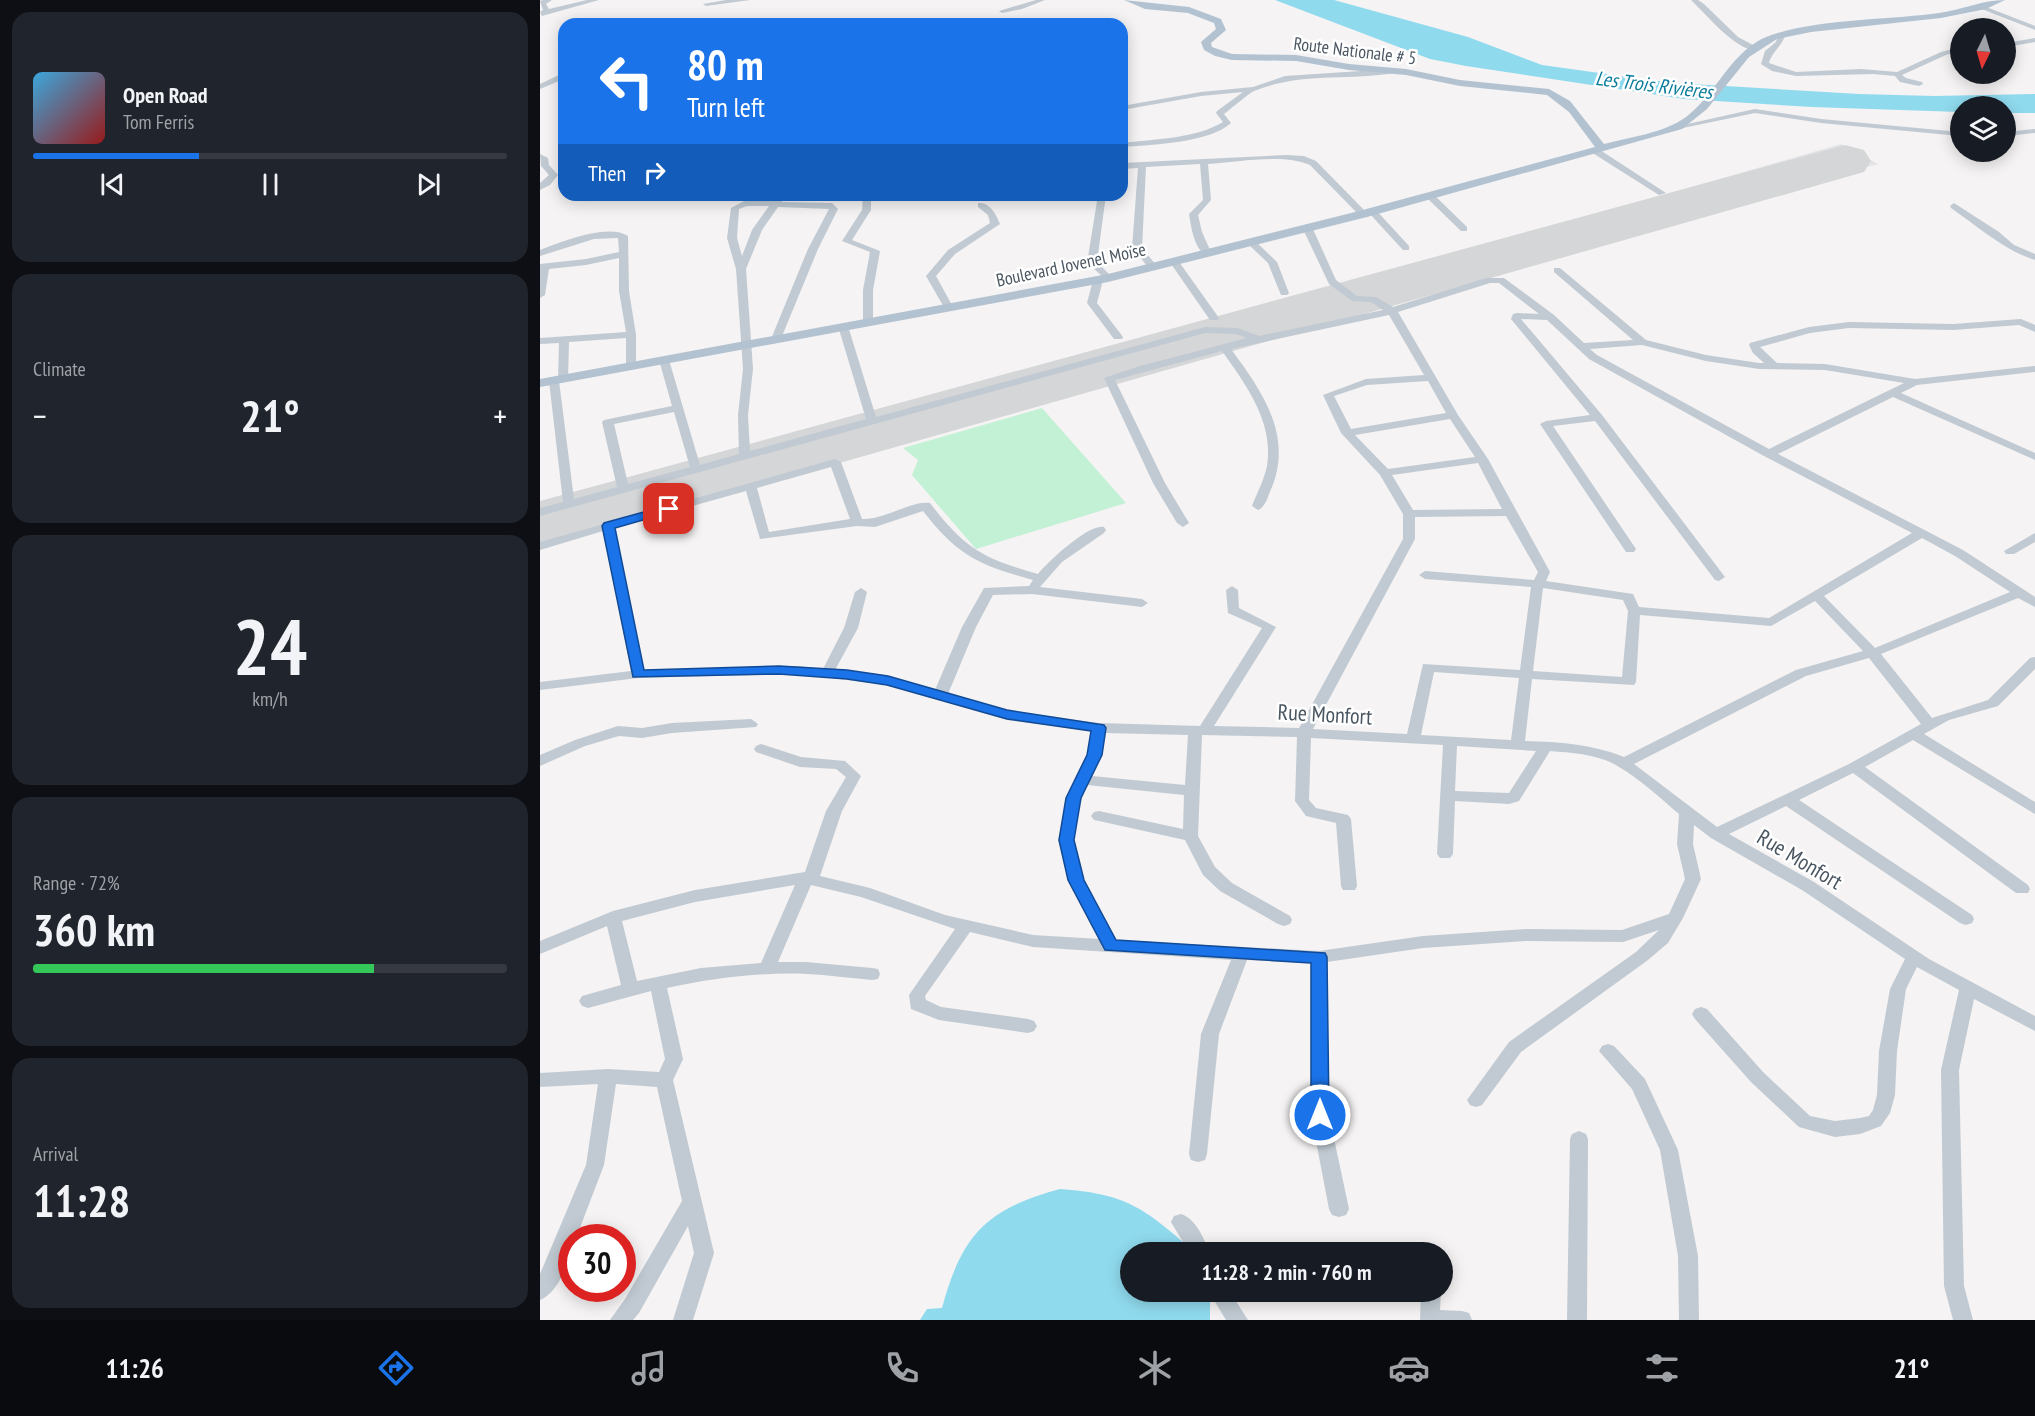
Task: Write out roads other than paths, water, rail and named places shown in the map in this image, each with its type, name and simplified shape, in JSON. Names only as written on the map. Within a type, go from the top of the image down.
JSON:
[{"type":"main road","name":"Route Nationale # 5","points":[[1128,0],[1148,7],[1189,10],[1218,21],[1221,30],[1206,42],[1206,48],[1218,54],[1248,58],[1296,58],[1461,83],[1549,92],[1560,96],[1574,109],[1585,123],[1598,149]]},
{"type":"main road","points":[[1678,128],[1703,108],[1752,48],[1781,36],[1981,7],[2001,0]]},
{"type":"main road","name":"Boulevard Jovenel Moïse","points":[[540,383],[1103,279],[1367,212],[1678,128]]},
{"type":"street","points":[[549,0],[542,4],[544,13],[596,0]]},
{"type":"street","points":[[706,4],[747,0]]},
{"type":"street","points":[[1002,11],[1020,8],[1042,0]]},
{"type":"street","points":[[1694,0],[1711,14],[1732,38],[1752,48]]},
{"type":"street","points":[[1981,7],[2035,28]]},
{"type":"street","points":[[1781,36],[1779,43],[1769,51],[1765,64],[1774,70],[1821,75],[1849,71],[1897,74],[1906,72],[1935,56],[1950,52]]},
{"type":"street","points":[[2016,43],[2035,40]]},
{"type":"street","points":[[1128,109],[1201,94],[1250,89],[1285,78],[1391,71]]},
{"type":"street","points":[[1897,74],[1903,80],[1919,84]]},
{"type":"street","points":[[540,78],[554,80]]},
{"type":"street","points":[[540,87],[558,78]]},
{"type":"street","points":[[1128,144],[1221,128],[1227,123],[1220,113],[1242,99],[1250,89]]},
{"type":"street","points":[[1678,128],[1755,111],[1821,121],[1950,133]]},
{"type":"street","points":[[2016,133],[2035,131]]},
{"type":"street","points":[[1598,149],[1662,193]]},
{"type":"street","points":[[540,156],[545,160],[545,166],[554,175],[540,187]]},
{"type":"street","points":[[1128,166],[1286,157],[1304,159],[1313,164],[1406,248]]},
{"type":"street","points":[[1204,162],[1207,200],[1193,214],[1197,232],[1206,252]]},
{"type":"street","points":[[1142,165],[1137,248],[1152,267]]},
{"type":"street","points":[[1429,195],[1464,229]]},
{"type":"street","points":[[867,201],[865,216],[850,234],[848,241],[874,251],[868,290],[868,322]]},
{"type":"street","points":[[1101,201],[1092,263],[1103,279],[1092,303],[1118,337]]},
{"type":"street","points":[[745,456],[743,415],[748,369],[741,269],[732,238],[735,208],[746,203],[828,205],[834,209],[813,249],[776,339]]},
{"type":"street","points":[[741,269],[757,230],[774,203]]},
{"type":"street","points":[[948,307],[931,276],[937,265],[954,247],[994,224],[992,214],[981,205]]},
{"type":"street","points":[[1954,206],[2011,247],[2035,257]]},
{"type":"street","points":[[1307,227],[1332,282],[1355,299],[1373,299],[1392,311],[1453,415],[1482,459],[1544,572],[1539,584],[1517,746]]},
{"type":"street","points":[[540,253],[569,243],[618,234],[623,236],[624,291],[631,335],[631,366]]},
{"type":"street","points":[[1250,241],[1272,262],[1284,293]]},
{"type":"street","points":[[540,295],[542,267],[624,254]]},
{"type":"street","points":[[1174,261],[1214,318]]},
{"type":"street","points":[[1557,270],[1642,342]]},
{"type":"street","points":[[1184,522],[1159,483],[1109,378],[1197,352],[1225,348],[1325,323],[1392,311],[1495,279],[1501,280],[1550,317],[1593,357],[1768,454],[1959,553],[2035,603]]},
{"type":"street","points":[[1550,317],[1517,316],[1516,319],[1598,417],[1719,577]]},
{"type":"street","points":[[1774,366],[1756,351],[1754,345],[1809,330],[1850,326],[1953,327],[2007,322],[2021,322],[2035,329]]},
{"type":"street","points":[[843,326],[872,421]]},
{"type":"street","points":[[540,512],[1205,330],[1238,332],[1260,339]]},
{"type":"street","points":[[540,341],[631,335]]},
{"type":"street","points":[[564,339],[558,380],[569,503]]},
{"type":"street","points":[[1582,346],[1642,342],[1706,358],[1759,366],[1825,367],[1915,382],[2035,369]]},
{"type":"street","points":[[1225,348],[1258,396],[1271,422],[1273,463],[1258,506]]},
{"type":"street","points":[[664,360],[696,469]]},
{"type":"street","points":[[1348,886],[1343,819],[1311,812],[1302,801],[1304,733],[1409,539],[1408,514],[1385,473],[1347,433],[1328,395],[1366,382],[1432,378]]},
{"type":"street","points":[[1768,454],[1915,382]]},
{"type":"street","points":[[1893,393],[2035,457]]},
{"type":"street","points":[[622,489],[608,422],[678,408]]},
{"type":"street","points":[[1347,433],[1453,415]]},
{"type":"street","points":[[1598,417],[1546,424],[1630,549]]},
{"type":"street","points":[[1385,473],[1482,459]]},
{"type":"street","points":[[540,546],[835,462],[857,522]]},
{"type":"street","points":[[751,486],[764,536],[857,522],[875,523],[926,506],[955,542],[988,564],[1036,584],[1142,603]]},
{"type":"street","points":[[1408,514],[1510,512]]},
{"type":"street","points":[[608,526],[638,674]]},
{"type":"street","points":[[940,695],[969,627],[989,591],[1036,584],[1058,559],[1100,530]]},
{"type":"street","points":[[1634,611],[1771,622],[1920,534]]},
{"type":"street","points":[[2010,551],[2035,537]]},
{"type":"street","points":[[1413,739],[1428,667],[1629,682],[1634,611],[1628,597],[1539,584],[1425,575]]},
{"type":"street","points":[[1232,590],[1233,610],[1269,627],[1200,730],[1191,791],[1190,836],[1209,871],[1226,887],[1284,920]]},
{"type":"street","points":[[827,673],[851,628],[861,592]]},
{"type":"street","points":[[1624,763],[1801,673],[1872,652],[2019,593]]},
{"type":"street","points":[[1816,595],[1872,652],[1930,725]]},
{"type":"street","points":[[1716,834],[1854,767],[1944,717],[1993,703],[2035,661]]},
{"type":"street","name":"Rue Monfort","points":[[540,686],[638,674],[759,670],[827,673],[888,681],[1007,715],[1099,728],[1304,733],[1574,748],[1605,755],[1624,763],[1716,834],[1808,886],[1914,957],[2035,1024]]},
{"type":"street","points":[[540,761],[580,743],[618,731],[642,733],[672,728],[751,724]]},
{"type":"street","points":[[1099,728],[1094,755],[1074,798],[1066,840],[1076,880],[1111,946]]},
{"type":"street","points":[[1914,734],[2035,809]]},
{"type":"street","points":[[1444,854],[1450,741]]},
{"type":"street","points":[[1447,796],[1509,799],[1514,797],[1545,747]]},
{"type":"street","points":[[761,748],[800,762],[840,764],[854,776],[834,811],[808,879],[767,969]]},
{"type":"street","points":[[1854,767],[2022,889]]},
{"type":"street","points":[[1082,780],[1191,791]]},
{"type":"street","points":[[1788,800],[1966,919]]},
{"type":"street","points":[[1476,1100],[1515,1047],[1642,956],[1662,939],[1675,918],[1693,879],[1685,844],[1687,813]]},
{"type":"street","points":[[1100,816],[1190,836]]},
{"type":"street","points":[[540,948],[613,917],[695,896],[808,879],[864,892],[943,920],[1033,940],[1241,954],[1319,957],[1446,940],[1526,935],[1623,936],[1675,918]]},
{"type":"street","points":[[613,917],[630,988]]},
{"type":"street","points":[[966,925],[917,995],[917,1004],[939,1013],[1028,1026]]},
{"type":"street","points":[[1198,1154],[1210,1035],[1241,954]]},
{"type":"street","points":[[1319,957],[1320,1115],[1340,1209]]},
{"type":"street","points":[[1701,1014],[1757,1077],[1805,1122],[1835,1129],[1860,1126],[1875,1121],[1881,1113],[1886,1095],[1888,1051],[1898,989],[1914,957]]},
{"type":"street","points":[[588,1001],[630,988],[701,974],[806,968],[872,974]]},
{"type":"street","points":[[658,983],[674,1059],[664,1080],[704,1253],[683,1320]]},
{"type":"street","points":[[1963,1320],[1954,1286],[1950,1070],[1968,988]]},
{"type":"street","points":[[1608,1051],[1639,1084],[1669,1150],[1688,1256],[1689,1320]]},
{"type":"street","points":[[540,1080],[608,1076],[664,1080]]},
{"type":"street","points":[[540,1292],[552,1273],[595,1165],[608,1076]]},
{"type":"street","points":[[1577,1320],[1579,1139]]},
{"type":"street","points":[[620,1320],[632,1306],[692,1202]]},
{"type":"street","points":[[1181,1222],[1195,1242]]},
{"type":"street","points":[[1226,1302],[1238,1320]]},
{"type":"street","points":[[1431,1302],[1430,1319],[1462,1320]]},
{"type":"water","name":"Les Trois Rivières","points":[[1275,0],[1334,0],[1468,37],[1542,65],[1675,83],[1859,94],[1934,96],[2035,94],[2035,113],[2016,113],[2016,96],[1950,96],[1950,112],[1812,107],[1684,99],[1430,59]]},
{"type":"water","points":[[1060,1189],[1100,1194],[1130,1204],[1157,1220],[1183,1242],[1120,1242],[1120,1302],[1210,1302],[1210,1320],[920,1320],[927,1309],[942,1308],[959,1261],[981,1228],[996,1216],[1035,1197]]}]
